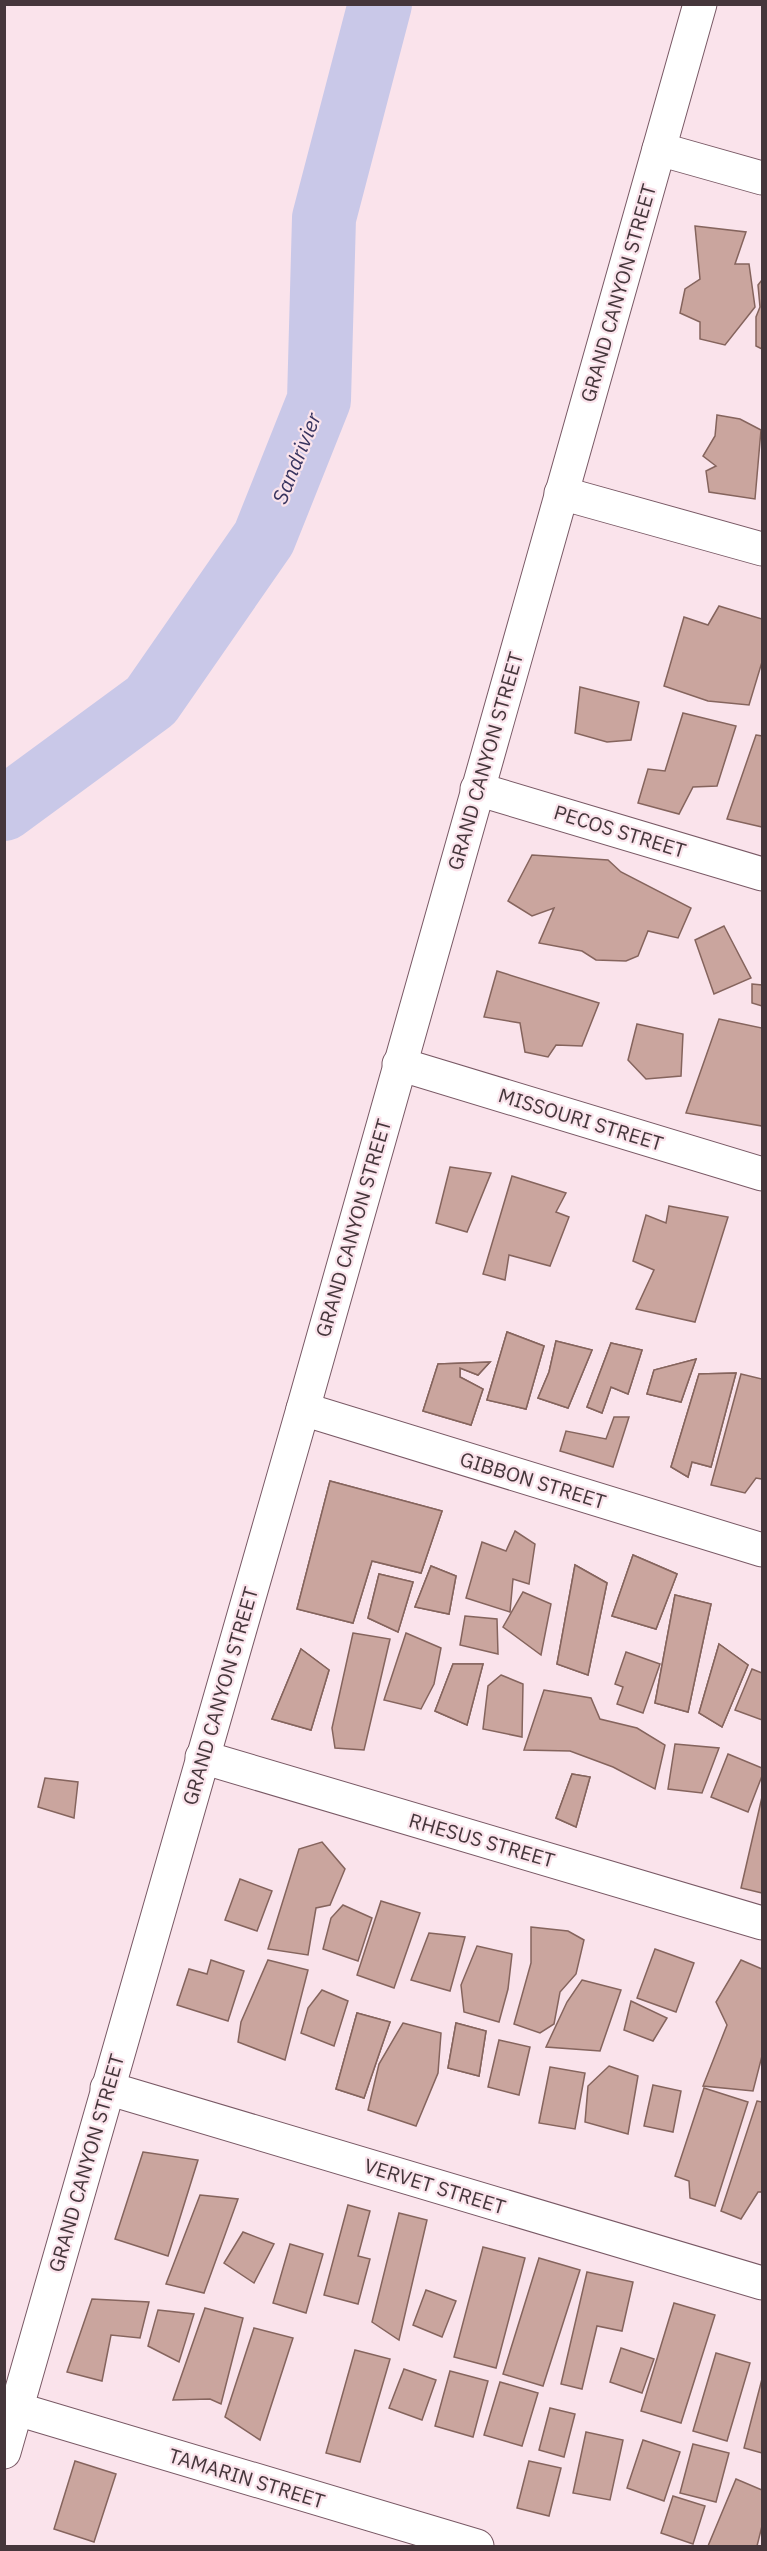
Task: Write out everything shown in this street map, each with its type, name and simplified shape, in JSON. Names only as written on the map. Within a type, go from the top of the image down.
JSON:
[{"type":"street","name":"GRAND CANYON STREET","points":[[4,2452],[303,1409],[700,4]]},
{"type":"street","points":[[659,149],[762,178]]},
{"type":"street","points":[[561,493],[762,549]]},
{"type":"street","name":"PECOS STREET","points":[[477,789],[762,874]]},
{"type":"street","name":"MISSOURI STREET","points":[[399,1064],[762,1174]]},
{"type":"street","name":"GIBBON STREET","points":[[303,1409],[762,1550]]},
{"type":"street","name":"RHESUS STREET","points":[[202,1757],[762,1923]]},
{"type":"street","name":"VERVET STREET","points":[[107,2088],[762,2283]]},
{"type":"street","name":"TAMARIN STREET","points":[[17,2409],[477,2547]]},
{"type":"building","points":[[695,226],[746,232],[735,264],[749,264],[755,307],[725,345],[700,339],[700,322],[680,313],[685,289],[700,279]]},
{"type":"building","points":[[762,280],[762,349],[756,346],[756,317],[760,307],[758,285]]},
{"type":"building","points":[[717,415],[740,419],[761,430],[755,499],[709,492],[706,471],[716,466],[703,456],[715,436]]},
{"type":"building","points":[[719,606],[762,619],[762,662],[749,705],[708,701],[664,686],[684,617],[708,625]]},
{"type":"building","points":[[580,687],[639,702],[631,740],[607,742],[575,733]]},
{"type":"building","points":[[683,713],[736,726],[717,786],[693,787],[679,814],[638,803],[648,769],[665,771]]},
{"type":"building","points":[[756,735],[762,736],[762,827],[727,819]]},
{"type":"building","points":[[532,855],[608,860],[621,872],[691,908],[678,938],[648,931],[638,956],[626,961],[596,960],[582,951],[539,943],[554,908],[532,916],[508,901]]},
{"type":"building","points":[[724,926],[751,978],[714,994],[695,940]]},
{"type":"building","points":[[497,971],[599,1003],[582,1046],[556,1045],[548,1057],[525,1052],[520,1023],[484,1017]]},
{"type":"building","points":[[752,984],[762,985],[762,1006],[752,1003]]},
{"type":"building","points":[[719,1019],[762,1028],[762,1126],[686,1113]]},
{"type":"building","points":[[637,1024],[683,1034],[681,1076],[646,1079],[628,1060]]},
{"type":"building","points":[[450,1167],[491,1173],[467,1232],[436,1223]]},
{"type":"building","points":[[512,1176],[566,1193],[556,1212],[569,1217],[550,1266],[509,1255],[505,1280],[483,1274]]},
{"type":"building","points":[[669,1206],[728,1217],[695,1322],[636,1309],[654,1270],[633,1261],[646,1215],[666,1223]]},
{"type":"building","points":[[507,1332],[544,1346],[526,1409],[487,1400]]},
{"type":"building","points":[[507,1332],[544,1346],[526,1409],[487,1400]]},
{"type":"building","points":[[556,1341],[592,1350],[568,1408],[538,1398],[549,1372]]},
{"type":"building","points":[[556,1341],[592,1350],[568,1408],[538,1398],[549,1372]]},
{"type":"building","points":[[611,1343],[642,1350],[628,1394],[611,1387],[602,1413],[587,1407]]},
{"type":"building","points":[[611,1343],[642,1350],[628,1394],[611,1387],[602,1413],[587,1407]]},
{"type":"building","points":[[696,1359],[681,1402],[647,1394],[654,1370]]},
{"type":"building","points":[[696,1359],[681,1402],[647,1394],[654,1370]]},
{"type":"building","points":[[490,1362],[478,1375],[460,1368],[460,1377],[483,1389],[471,1425],[423,1411],[438,1364]]},
{"type":"building","points":[[490,1362],[478,1375],[460,1368],[460,1377],[483,1389],[471,1425],[423,1411],[438,1364]]},
{"type":"building","points":[[736,1373],[711,1467],[692,1462],[688,1477],[671,1467],[699,1374]]},
{"type":"building","points":[[736,1373],[711,1467],[692,1462],[688,1477],[671,1467],[699,1374]]},
{"type":"building","points":[[741,1374],[762,1379],[762,1479],[756,1478],[745,1493],[711,1485]]},
{"type":"building","points":[[614,1417],[629,1417],[613,1467],[560,1451],[566,1431],[606,1439]]},
{"type":"building","points":[[330,1481],[442,1511],[421,1573],[372,1561],[353,1623],[297,1609]]},
{"type":"building","points":[[330,1481],[442,1511],[421,1573],[372,1561],[353,1623],[297,1609]]},
{"type":"building","points":[[515,1531],[535,1544],[529,1584],[513,1579],[510,1612],[466,1598],[482,1542],[506,1551]]},
{"type":"building","points":[[633,1555],[677,1574],[656,1629],[612,1616]]},
{"type":"building","points":[[633,1555],[677,1574],[656,1629],[612,1616]]},
{"type":"building","points":[[575,1565],[607,1583],[588,1675],[557,1664]]},
{"type":"building","points":[[575,1565],[607,1583],[588,1675],[557,1664]]},
{"type":"building","points":[[431,1566],[456,1576],[449,1614],[415,1607]]},
{"type":"building","points":[[431,1566],[456,1576],[449,1614],[415,1607]]},
{"type":"building","points":[[379,1574],[413,1582],[398,1632],[368,1618]]},
{"type":"building","points":[[379,1574],[413,1582],[398,1632],[368,1618]]},
{"type":"building","points":[[523,1592],[551,1604],[541,1655],[503,1627]]},
{"type":"building","points":[[675,1595],[711,1604],[688,1712],[655,1703]]},
{"type":"building","points":[[675,1595],[711,1604],[688,1712],[655,1703]]},
{"type":"building","points":[[465,1616],[497,1619],[498,1654],[460,1645]]},
{"type":"building","points":[[353,1633],[390,1639],[364,1750],[335,1748],[332,1728]]},
{"type":"building","points":[[406,1633],[441,1648],[434,1684],[421,1709],[384,1700]]},
{"type":"building","points":[[719,1644],[748,1665],[722,1727],[699,1713]]},
{"type":"building","points":[[719,1644],[748,1665],[722,1727],[699,1713]]},
{"type":"building","points":[[301,1649],[329,1670],[311,1730],[272,1719]]},
{"type":"building","points":[[301,1649],[329,1670],[311,1730],[272,1719]]},
{"type":"building","points":[[626,1652],[660,1664],[643,1713],[617,1704],[623,1687],[615,1684]]},
{"type":"building","points":[[453,1664],[483,1664],[467,1725],[435,1711]]},
{"type":"building","points":[[453,1664],[483,1664],[467,1725],[435,1711]]},
{"type":"building","points":[[752,1669],[762,1673],[762,1720],[735,1710]]},
{"type":"building","points":[[501,1675],[523,1684],[522,1737],[483,1729],[488,1686]]},
{"type":"building","points":[[544,1690],[591,1698],[600,1719],[637,1728],[665,1745],[655,1789],[613,1767],[570,1751],[524,1750]]},
{"type":"building","points":[[675,1744],[719,1748],[702,1793],[668,1789]]},
{"type":"building","points":[[728,1754],[762,1768],[762,1776],[748,1812],[711,1797]]},
{"type":"building","points":[[572,1774],[590,1777],[576,1827],[556,1818]]},
{"type":"building","points":[[572,1774],[590,1777],[576,1827],[556,1818]]},
{"type":"building","points":[[45,1778],[78,1782],[74,1818],[38,1807]]},
{"type":"building","points":[[762,1797],[762,1893],[741,1888]]},
{"type":"building","points":[[322,1842],[345,1869],[330,1905],[316,1908],[308,1955],[268,1949],[299,1849]]},
{"type":"building","points":[[240,1879],[272,1891],[257,1931],[225,1920]]},
{"type":"building","points":[[381,1901],[420,1913],[394,1988],[357,1975]]},
{"type":"building","points":[[343,1905],[372,1918],[358,1961],[323,1949],[331,1918]]},
{"type":"building","points":[[531,1927],[568,1931],[584,1940],[576,1974],[560,1992],[554,2024],[540,2033],[514,2024],[531,1963]]},
{"type":"building","points":[[429,1933],[465,1937],[450,1991],[411,1980]]},
{"type":"building","points":[[477,1946],[512,1954],[508,1989],[499,2022],[464,2012],[461,1985]]},
{"type":"building","points":[[655,1949],[694,1963],[676,2012],[637,1998]]},
{"type":"building","points":[[211,1960],[244,1971],[228,2021],[177,2005],[189,1969],[207,1974]]},
{"type":"building","points":[[268,1960],[308,1970],[285,2060],[238,2042],[241,2022]]},
{"type":"building","points":[[741,1960],[762,1969],[762,2056],[753,2091],[703,2086],[727,2025],[716,2002]]},
{"type":"building","points":[[582,1980],[621,1990],[600,2051],[546,2047],[567,2002]]},
{"type":"building","points":[[322,1990],[348,2001],[334,2046],[301,2033],[308,2008]]},
{"type":"building","points":[[631,2001],[667,2018],[653,2041],[624,2030]]},
{"type":"building","points":[[357,2013],[390,2022],[364,2098],[336,2089]]},
{"type":"building","points":[[357,2013],[390,2022],[364,2098],[336,2089]]},
{"type":"building","points":[[403,2023],[441,2033],[438,2073],[416,2126],[368,2110],[379,2064]]},
{"type":"building","points":[[456,2023],[486,2031],[479,2076],[448,2068]]},
{"type":"building","points":[[456,2023],[486,2031],[479,2076],[448,2068]]},
{"type":"building","points":[[499,2040],[530,2047],[519,2095],[488,2087]]},
{"type":"building","points":[[609,2066],[638,2076],[628,2134],[585,2122],[588,2086]]},
{"type":"building","points":[[550,2067],[585,2073],[575,2129],[539,2123]]},
{"type":"building","points":[[653,2085],[681,2091],[673,2132],[644,2126]]},
{"type":"building","points":[[704,2088],[748,2102],[715,2206],[690,2198],[689,2181],[675,2176]]},
{"type":"building","points":[[757,2101],[762,2102],[762,2192],[758,2192],[741,2219],[721,2211]]},
{"type":"building","points":[[143,2152],[198,2160],[168,2256],[115,2239]]},
{"type":"building","points":[[200,2195],[238,2199],[204,2293],[166,2284]]},
{"type":"building","points":[[348,2205],[370,2211],[358,2256],[370,2259],[358,2304],[324,2295]]},
{"type":"building","points":[[399,2213],[427,2220],[399,2340],[372,2322]]},
{"type":"building","points":[[243,2232],[274,2244],[254,2283],[224,2263]]},
{"type":"building","points":[[290,2244],[323,2254],[306,2313],[273,2303]]},
{"type":"building","points":[[483,2247],[525,2258],[496,2368],[454,2357]]},
{"type":"building","points":[[539,2258],[580,2270],[543,2386],[503,2374]]},
{"type":"building","points":[[587,2272],[633,2282],[622,2331],[597,2326],[582,2389],[561,2384]]},
{"type":"building","points":[[426,2290],[456,2301],[442,2337],[413,2325]]},
{"type":"building","points":[[92,2299],[149,2302],[140,2338],[111,2335],[102,2381],[67,2372]]},
{"type":"building","points":[[674,2303],[715,2315],[681,2423],[641,2411]]},
{"type":"building","points":[[205,2308],[243,2318],[221,2404],[210,2399],[173,2400]]},
{"type":"building","points":[[158,2310],[194,2314],[179,2362],[148,2346]]},
{"type":"building","points":[[254,2328],[293,2338],[260,2440],[225,2417]]},
{"type":"building","points":[[621,2348],[654,2359],[642,2393],[610,2382]]},
{"type":"building","points":[[355,2350],[390,2359],[360,2462],[326,2453]]},
{"type":"building","points":[[716,2353],[750,2363],[727,2441],[693,2431]]},
{"type":"building","points":[[404,2369],[436,2380],[422,2420],[389,2408]]},
{"type":"building","points":[[450,2371],[488,2381],[473,2437],[435,2426]]},
{"type":"building","points":[[762,2379],[762,2453],[744,2448]]},
{"type":"building","points":[[500,2382],[538,2393],[522,2446],[484,2435]]},
{"type":"building","points":[[550,2408],[575,2414],[564,2457],[539,2450]]},
{"type":"building","points":[[586,2432],[623,2440],[610,2500],[573,2493]]},
{"type":"building","points":[[643,2440],[680,2452],[664,2501],[627,2488]]},
{"type":"building","points":[[693,2444],[729,2453],[716,2502],[680,2493]]},
{"type":"building","points":[[75,2461],[116,2474],[94,2542],[54,2529]]},
{"type":"building","points":[[529,2461],[561,2468],[549,2516],[517,2508]]},
{"type":"building","points":[[736,2479],[762,2490],[762,2526],[757,2546],[708,2546]]},
{"type":"building","points":[[673,2496],[705,2506],[693,2544],[661,2533]]},
{"type":"waterway","name":"Sandrivier","points":[[4,809],[151,701],[264,538],[319,400],[324,218],[380,4]]}]
